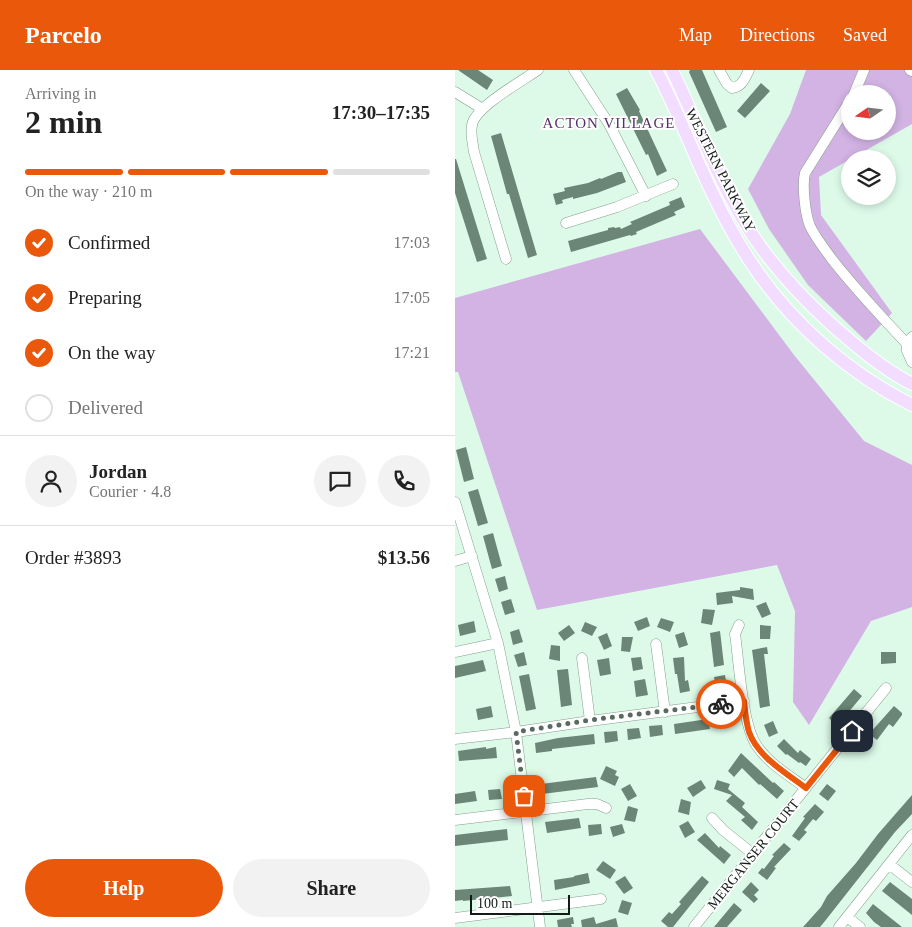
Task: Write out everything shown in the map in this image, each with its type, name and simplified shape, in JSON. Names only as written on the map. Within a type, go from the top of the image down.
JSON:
[{"type":"main road","name":"WESTERN PARKWAY","points":[[656,70],[708,184],[754,268],[785,307],[825,346],[853,370],[912,405]]},
{"type":"main road","name":"WESTERN PARKWAY","points":[[672,70],[707,149],[736,207],[763,250],[790,284],[857,348],[912,384]]},
{"type":"street","points":[[507,259],[473,143],[472,123],[481,108],[538,70]]},
{"type":"street","points":[[574,70],[609,124],[646,196]]},
{"type":"street","points":[[719,70],[727,84],[732,88],[736,88],[741,84],[749,70]]},
{"type":"street","points":[[858,85],[864,70]]},
{"type":"street","points":[[455,92],[481,108]]},
{"type":"street","points":[[841,115],[805,173],[803,180],[810,226],[821,245],[842,272],[909,340],[907,351],[912,362]]},
{"type":"street","points":[[567,223],[646,196],[673,184]]},
{"type":"street","points":[[455,502],[498,643],[516,732],[540,927]]},
{"type":"street","points":[[455,561],[472,556]]},
{"type":"street","points":[[739,625],[735,634],[749,731],[756,746],[767,758],[806,788]]},
{"type":"street","points":[[455,652],[498,643]]},
{"type":"street","points":[[656,644],[665,712]]},
{"type":"street","points":[[582,658],[590,720]]},
{"type":"street","name":"MERGANSER COURT","points":[[694,927],[886,688]]},
{"type":"street","points":[[455,739],[744,701]]},
{"type":"street","points":[[455,820],[588,804],[597,804],[606,808]]},
{"type":"street","points":[[712,818],[723,830],[753,854]]},
{"type":"street","points":[[839,927],[912,835]]},
{"type":"street","points":[[889,864],[912,882]]},
{"type":"street","points":[[455,918],[601,899]]},
{"type":"street","points":[[847,917],[859,927]]},
{"type":"shaded area","points":[[806,70],[912,70],[912,124],[896,133],[896,85],[841,85],[841,140],[884,140],[866,150],[841,150],[841,164],[819,177],[821,215],[892,313],[866,341],[808,285],[769,229],[748,189],[790,114]]},
{"type":"shaded area","points":[[700,229],[794,355],[864,441],[912,465],[912,607],[871,621],[809,725],[793,702],[795,611],[777,565],[537,610],[458,372],[455,372],[455,298]]},
{"type":"building","points":[[458,70],[478,70],[493,80],[487,90]]},
{"type":"building","points":[[690,70],[702,70],[727,127],[716,132],[689,72]]},
{"type":"building","points":[[761,83],[770,91],[745,118],[737,111]]},
{"type":"building","points":[[627,88],[640,110],[667,171],[657,176],[648,154],[646,155],[616,94]]},
{"type":"building","points":[[501,133],[537,255],[528,258],[509,194],[507,194],[491,136]]},
{"type":"building","points":[[455,159],[487,259],[477,262],[455,193]]},
{"type":"building","points":[[622,172],[626,182],[597,193],[562,200],[563,203],[556,205],[553,194],[565,191],[564,188],[588,183]]},
{"type":"building","points":[[681,197],[685,207],[674,212],[676,215],[636,232],[637,234],[571,252],[568,241],[608,230],[608,228],[620,227],[621,229],[632,224],[630,222],[670,205],[669,202]]},
{"type":"building","points":[[466,447],[474,479],[464,482],[456,450]]},
{"type":"building","points":[[478,489],[488,523],[478,526],[468,492]]},
{"type":"building","points":[[493,533],[502,566],[492,569],[483,536]]},
{"type":"building","points":[[505,576],[508,589],[499,592],[495,579]]},
{"type":"building","points":[[740,587],[753,589],[754,600],[732,596],[733,603],[717,605],[716,593],[740,590]]},
{"type":"building","points":[[511,599],[515,612],[505,615],[501,602]]},
{"type":"building","points":[[766,602],[771,614],[762,618],[756,606]]},
{"type":"building","points":[[703,609],[715,610],[712,625],[701,623]]},
{"type":"building","points":[[647,617],[650,626],[638,631],[634,622]]},
{"type":"building","points":[[661,618],[674,622],[670,632],[657,627]]},
{"type":"building","points":[[474,621],[476,632],[460,636],[458,625]]},
{"type":"building","points":[[585,622],[597,627],[592,636],[581,631]]},
{"type":"building","points":[[569,625],[575,633],[564,641],[558,633]]},
{"type":"building","points":[[760,625],[771,626],[770,639],[760,639]]},
{"type":"building","points":[[519,629],[523,642],[513,645],[510,632]]},
{"type":"building","points":[[720,631],[724,665],[714,667],[710,633]]},
{"type":"building","points":[[684,632],[688,645],[679,648],[675,635]]},
{"type":"building","points":[[607,633],[612,646],[604,650],[598,637]]},
{"type":"building","points":[[622,637],[633,637],[630,652],[621,651]]},
{"type":"building","points":[[551,645],[560,646],[560,661],[549,659]]},
{"type":"building","points":[[767,647],[768,654],[764,654],[770,706],[760,708],[752,650]]},
{"type":"building","points":[[524,652],[527,665],[518,667],[514,655]]},
{"type":"building","points":[[881,652],[896,652],[896,663],[881,664]]},
{"type":"building","points":[[641,657],[643,669],[633,671],[631,658]]},
{"type":"building","points":[[684,657],[685,681],[688,680],[690,691],[680,693],[673,658]]},
{"type":"building","points":[[609,658],[611,674],[600,676],[597,660]]},
{"type":"building","points":[[483,660],[486,671],[455,678],[455,666]]},
{"type":"building","points":[[568,669],[572,705],[561,707],[557,670]]},
{"type":"building","points":[[529,674],[536,709],[526,711],[519,676]]},
{"type":"building","points":[[725,675],[727,688],[716,689],[714,677]]},
{"type":"building","points":[[645,679],[648,695],[636,697],[634,681]]},
{"type":"building","points":[[854,689],[862,696],[837,726],[829,718]]},
{"type":"building","points":[[491,706],[493,717],[478,720],[476,709]]},
{"type":"building","points":[[894,706],[902,715],[893,727],[889,724],[877,740],[869,734]]},
{"type":"building","points":[[708,719],[710,729],[675,734],[674,724]]},
{"type":"building","points":[[773,721],[778,733],[769,737],[764,725]]},
{"type":"building","points":[[662,725],[663,735],[650,737],[649,726]]},
{"type":"building","points":[[639,728],[641,738],[628,740],[627,729]]},
{"type":"building","points":[[617,731],[618,741],[605,743],[604,732]]},
{"type":"building","points":[[594,734],[595,744],[552,749],[552,751],[536,753],[535,743]]},
{"type":"building","points":[[784,739],[798,753],[800,750],[811,759],[806,766],[786,755],[777,746]]},
{"type":"building","points":[[486,747],[486,749],[496,747],[497,758],[459,761],[458,751]]},
{"type":"building","points":[[741,753],[784,791],[777,799],[742,768],[734,777],[728,771]]},
{"type":"building","points":[[606,766],[617,771],[615,775],[619,777],[615,786],[600,779]]},
{"type":"building","points":[[596,777],[598,787],[542,794],[541,784]]},
{"type":"building","points":[[701,780],[706,788],[693,797],[687,788]]},
{"type":"building","points":[[717,780],[730,784],[728,789],[745,803],[742,807],[758,822],[752,830],[741,820],[745,817],[726,801],[732,795],[714,789]]},
{"type":"building","points":[[630,784],[637,796],[628,801],[621,789]]},
{"type":"building","points":[[827,784],[836,791],[828,801],[819,794]]},
{"type":"building","points":[[500,789],[502,799],[489,800],[488,790]]},
{"type":"building","points":[[475,791],[477,801],[455,804],[455,794]]},
{"type":"building","points":[[912,795],[912,814],[895,832],[825,921],[820,927],[803,927],[878,834]]},
{"type":"building","points":[[681,799],[691,802],[689,815],[678,812]]},
{"type":"building","points":[[815,804],[824,812],[816,821],[813,819],[804,830],[807,832],[799,841],[792,836],[805,818],[803,817]]},
{"type":"building","points":[[628,806],[638,809],[635,822],[624,820]]},
{"type":"building","points":[[579,818],[581,828],[547,833],[545,822]]},
{"type":"building","points":[[688,821],[695,832],[685,838],[679,826]]},
{"type":"building","points":[[601,824],[602,834],[589,836],[588,825]]},
{"type":"building","points":[[622,824],[625,833],[613,837],[610,827]]},
{"type":"building","points":[[507,829],[508,840],[455,846],[455,835]]},
{"type":"building","points":[[705,833],[719,848],[720,846],[731,855],[724,864],[697,840]]},
{"type":"building","points":[[784,843],[791,849],[774,867],[776,868],[767,880],[758,873],[762,868],[764,869],[774,856],[772,855]]},
{"type":"building","points":[[603,861],[616,870],[610,879],[596,870]]},
{"type":"building","points":[[588,873],[590,883],[555,890],[554,880]]},
{"type":"building","points":[[625,876],[633,888],[624,894],[615,882]]},
{"type":"building","points":[[702,876],[709,882],[673,927],[668,927],[661,921],[669,912],[672,914],[681,904],[679,902]]},
{"type":"building","points":[[751,882],[759,890],[754,895],[758,899],[754,903],[742,892]]},
{"type":"building","points":[[890,882],[912,899],[912,915],[882,891]]},
{"type":"building","points":[[510,886],[512,896],[455,901],[455,890]]},
{"type":"building","points":[[622,900],[632,903],[628,915],[618,912]]},
{"type":"building","points":[[734,903],[742,910],[727,927],[714,927]]},
{"type":"building","points":[[873,904],[902,927],[881,927],[874,922],[866,913]]},
{"type":"building","points":[[573,917],[574,924],[571,924],[572,927],[558,927],[557,920]]},
{"type":"building","points":[[594,917],[596,924],[616,918],[618,927],[582,927],[581,920]]},
{"type":"way so far","points":[[524,796],[516,732],[590,720],[721,704]]},
{"type":"district","name":"ACTON VILLAGE","points":[[609,123]]},
{"type":"route","points":[[721,704],[744,701],[749,731],[756,746],[767,758],[806,788],[852,731]]}]
